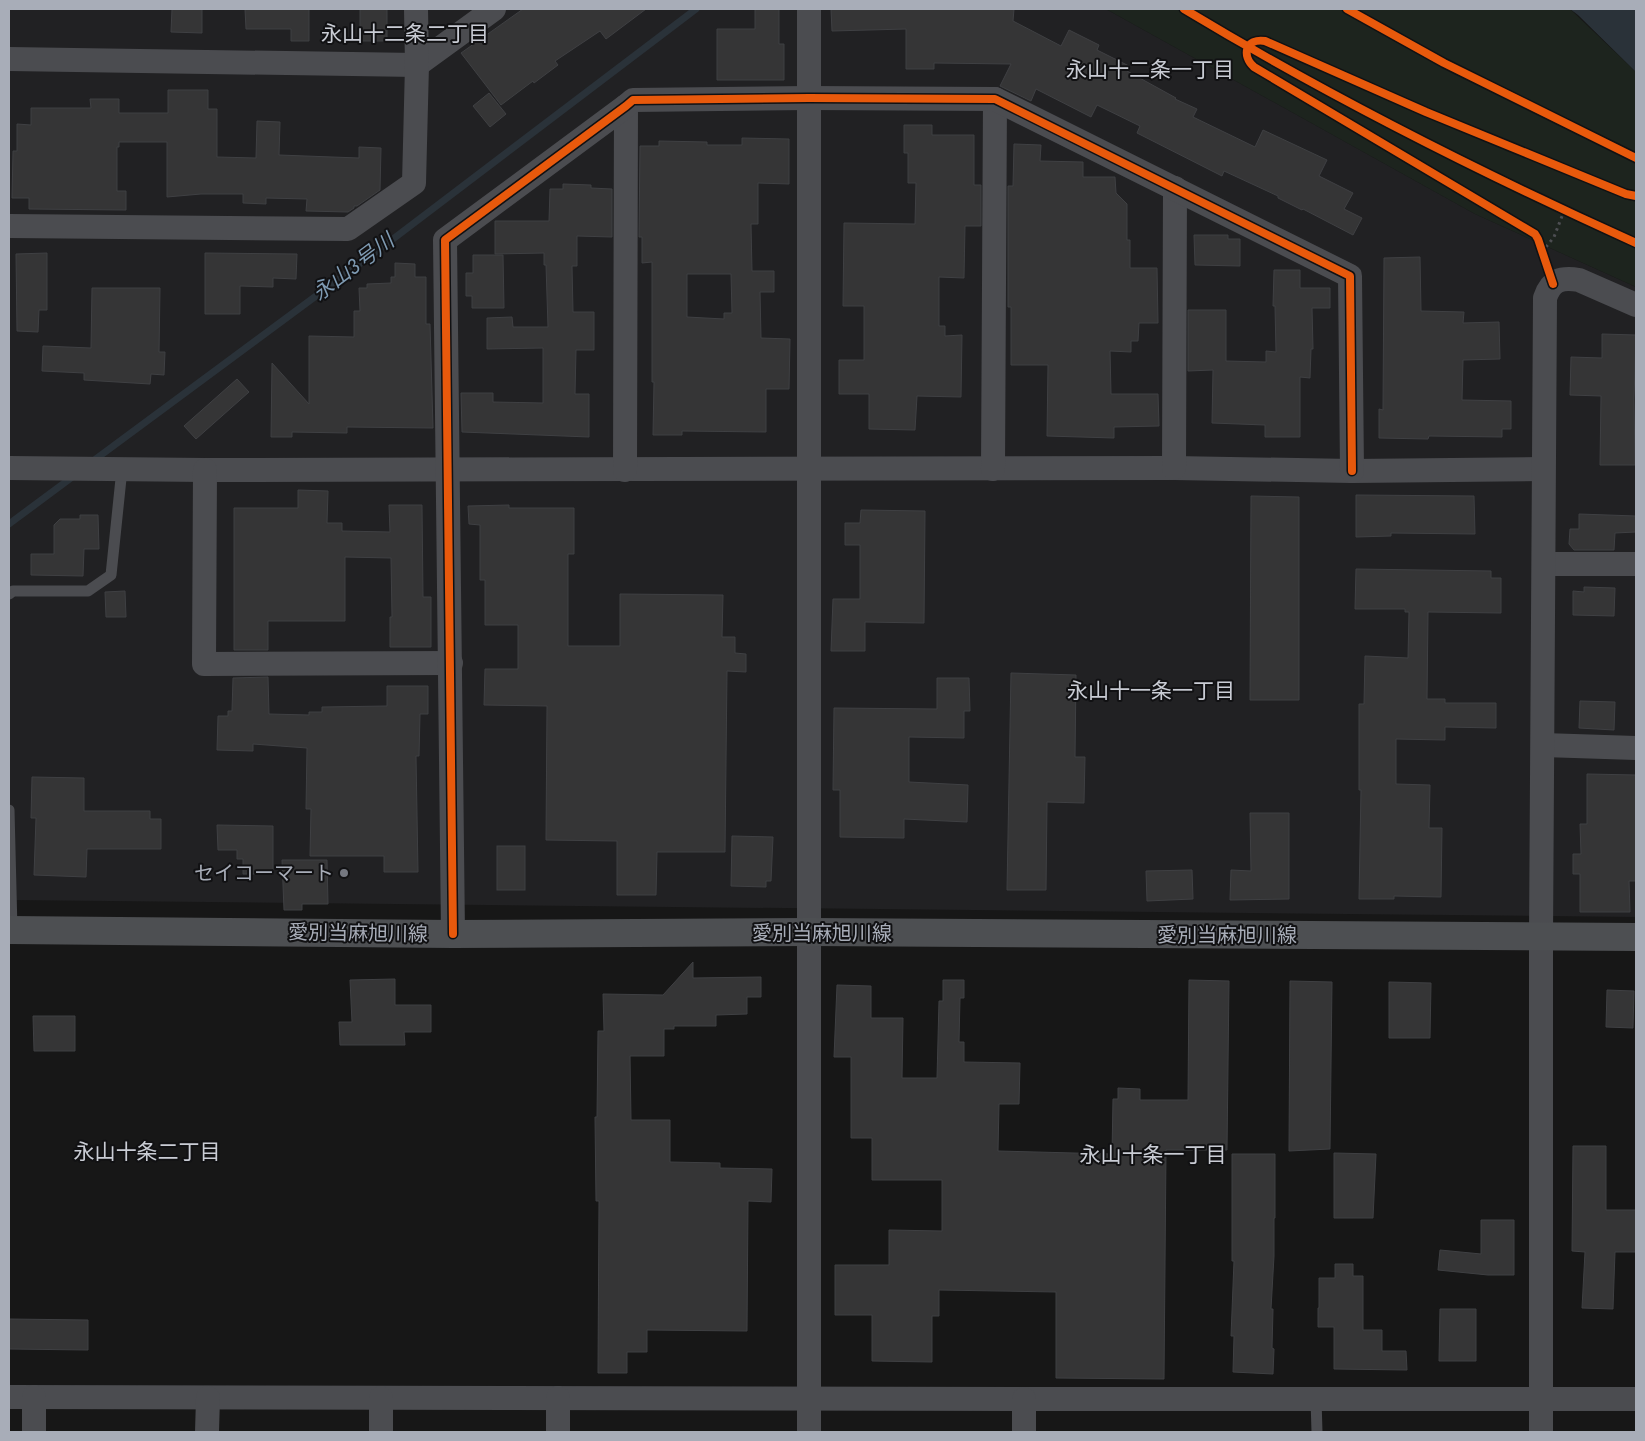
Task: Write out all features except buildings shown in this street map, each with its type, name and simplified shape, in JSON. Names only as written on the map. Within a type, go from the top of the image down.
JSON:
[{"type":"main road","name":"愛別当麻旭川線","points":[[10,930],[454,934],[810,932],[1636,938]]},
{"type":"street","points":[[9,226],[348,229],[414,182],[417,65],[416,9]]},
{"type":"street","points":[[9,59],[417,65],[494,9]]},
{"type":"street","points":[[809,9],[809,1432]]},
{"type":"street","points":[[454,934],[445,240],[632,100],[809,98],[995,100],[1350,276],[1352,471]]},
{"type":"street","points":[[994,469],[995,100]]},
{"type":"street","points":[[624,470],[626,106]]},
{"type":"street","points":[[1174,468],[1175,188]]},
{"type":"street","points":[[1541,1432],[1541,937],[1545,298],[1553,284],[1560,279],[1568,278],[1579,280],[1636,305]]},
{"type":"street","points":[[9,468],[205,470],[809,470],[1174,468],[1352,471],[1543,469]]},
{"type":"street","points":[[205,470],[204,664],[451,663]]},
{"type":"street","points":[[1544,564],[1636,564]]},
{"type":"street","points":[[1543,745],[1636,748]]},
{"type":"street","points":[[9,1397],[1636,1398]]},
{"type":"street","points":[[34,1397],[34,1432]]},
{"type":"street","points":[[207,1432],[208,1398]]},
{"type":"street","points":[[382,1398],[382,1432]]},
{"type":"street","points":[[558,1398],[558,1432]]},
{"type":"street","points":[[1024,1399],[1024,1432]]},
{"type":"lane","points":[[9,594],[13,591],[88,591],[111,575],[117,469]]},
{"type":"lane","points":[[9,810],[10,930]]},
{"type":"lane","points":[[1316,1399],[1317,1432]]},
{"type":"path","points":[[1556,207],[1573,215]]},
{"type":"path","points":[[1553,284],[1541,249],[1554,236],[1564,211]]},
{"type":"shaded area","points":[[9,9],[1106,9],[1475,214],[1636,287],[1636,917],[9,900]]},
{"type":"shaded area","points":[[1106,9],[1570,9],[1636,72],[1636,287],[1475,214]]},
{"type":"shaded area","points":[[1570,9],[1636,9],[1636,72],[1578,15]]},
{"type":"waterway","name":"永山３号川","points":[[93,461],[393,239],[696,9]]},
{"type":"waterway","name":"永山３号川","points":[[9,524],[75,475]]},
{"type":"cycle path","points":[[1184,9],[1294,73],[1407,133],[1636,243]]},
{"type":"cycle path","points":[[1347,9],[1444,63],[1636,158]]},
{"type":"cycle path","points":[[1553,284],[1535,234],[1254,67],[1248,57],[1247,48],[1253,42],[1265,41],[1426,112],[1626,194],[1636,196]]},
{"type":"cycle path","points":[[453,934],[445,240],[633,100],[809,98],[995,99],[1350,276],[1352,471]]},
{"type":"place","name":"セイコーマート","points":[[344,873]]},
{"type":"district","name":"永山十二条二丁目","points":[[405,34]]},
{"type":"district","name":"永山十二条一丁目","points":[[1150,70]]},
{"type":"district","name":"永山十一条一丁目","points":[[1151,691]]},
{"type":"district","name":"永山十条二丁目","points":[[147,1152]]},
{"type":"district","name":"永山十条一丁目","points":[[1153,1155]]}]
